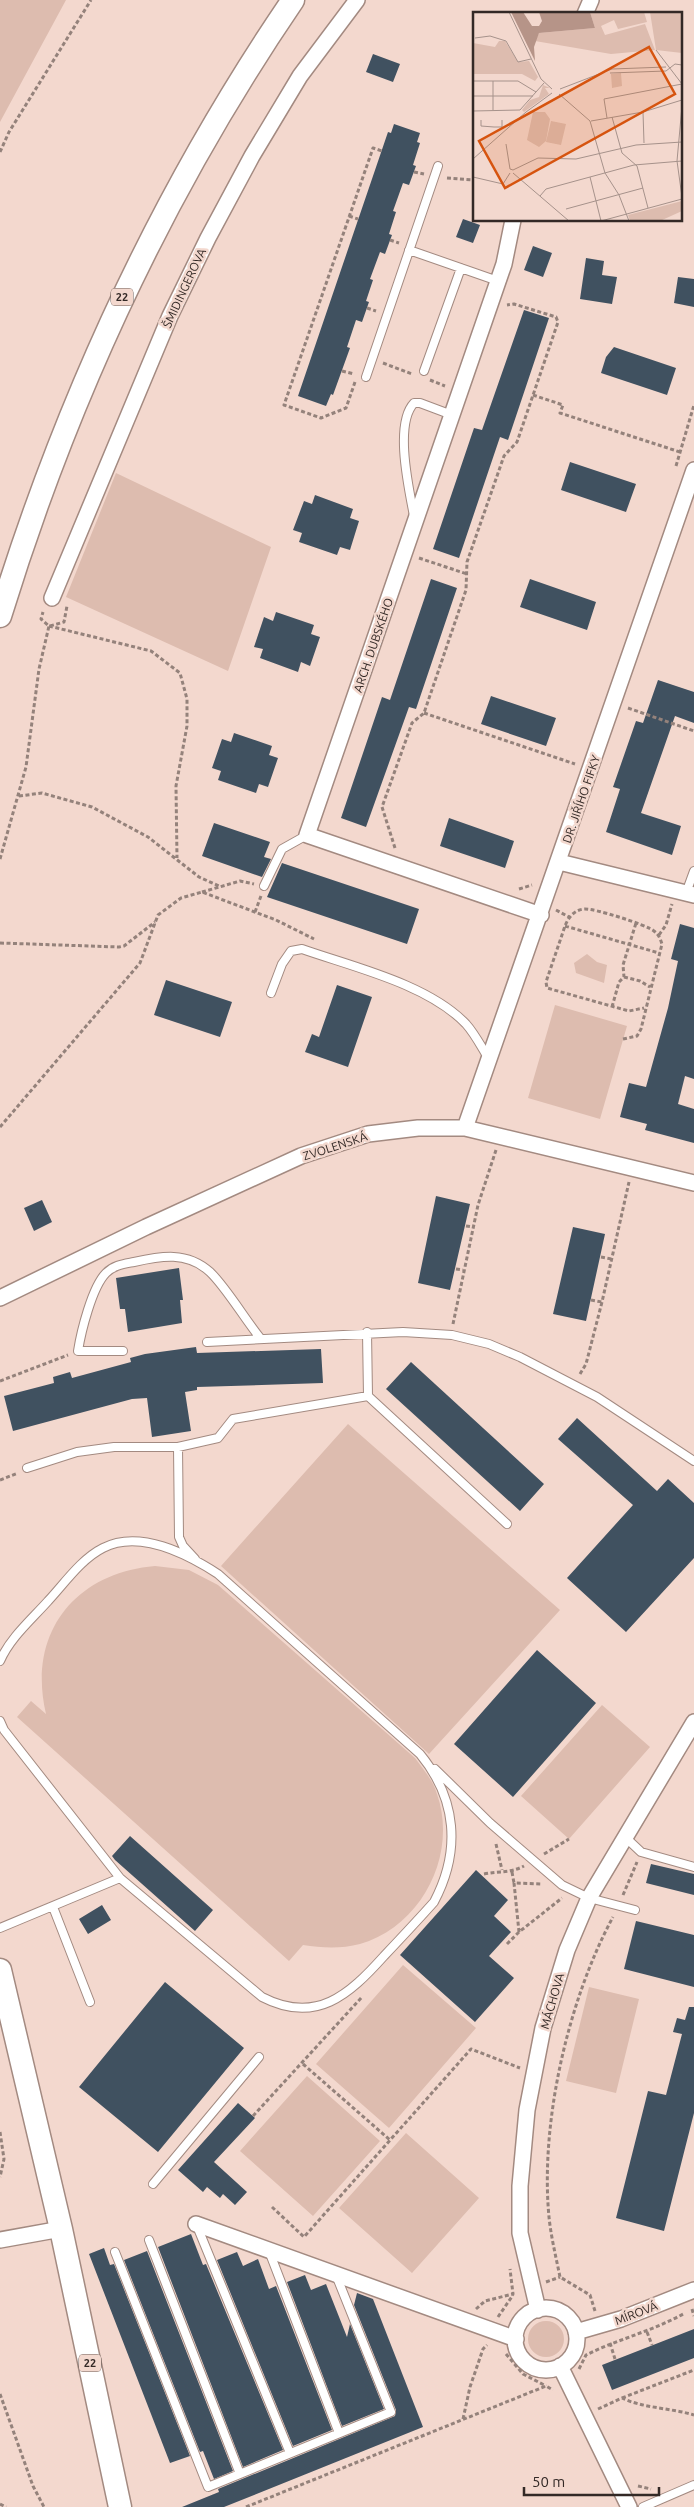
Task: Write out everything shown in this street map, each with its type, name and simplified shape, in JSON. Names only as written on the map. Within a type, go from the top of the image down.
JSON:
[{"type":"main road","name":"22","points":[[0,616],[23,542],[67,421],[130,278],[199,149],[236,86],[293,0]]},
{"type":"main road","name":"22","points":[[0,1970],[61,2230],[120,2507]]},
{"type":"street","name":"ŠMIDINGEROVA","points":[[52,598],[170,316],[208,238],[252,156],[300,76],[357,0]]},
{"type":"street","points":[[585,12],[591,0]]},
{"type":"street","name":"ARCH. DUBSKÉHO","points":[[307,835],[498,281],[513,221]]},
{"type":"street","name":"DR. JIŘÍHO FIFKY","points":[[465,1128],[694,473]]},
{"type":"street","points":[[307,835],[541,915]]},
{"type":"street","points":[[559,862],[685,893]]},
{"type":"street","name":"ZVOLENSKÁ","points":[[0,1298],[301,1156],[368,1134],[418,1128],[465,1128],[694,1183]]},
{"type":"street","name":"MÁCHOVA","points":[[538,2310],[520,2233],[520,2186],[528,2110],[543,2028],[567,1950],[589,1898],[624,1836],[694,1722]]},
{"type":"street","points":[[196,2224],[516,2339]]},
{"type":"street","points":[[0,2240],[61,2230]]},
{"type":"street","name":"MÍROVÁ","points":[[576,2332],[599,2326],[694,2290]]},
{"type":"street","points":[[551,2309],[560,2312],[570,2320],[576,2332],[576,2345],[573,2354],[560,2366],[546,2370],[531,2365],[520,2354],[516,2339],[522,2321],[529,2314],[538,2310],[551,2309]]},
{"type":"street","points":[[560,2366],[629,2507]]},
{"type":"lane","points":[[366,377],[438,166]]},
{"type":"lane","points":[[409,250],[498,281]]},
{"type":"lane","points":[[423,374],[461,268]]},
{"type":"lane","points":[[414,523],[407,472],[404,430],[406,415],[414,403],[420,403],[452,414]]},
{"type":"lane","points":[[264,886],[282,849],[307,835]]},
{"type":"lane","points":[[685,893],[694,870]]},
{"type":"lane","points":[[272,993],[282,964],[291,951],[302,949],[419,991],[447,1008],[466,1024],[489,1059]]},
{"type":"lane","points":[[123,1351],[78,1351],[80,1336],[97,1289],[105,1274],[116,1266],[167,1255],[182,1257],[210,1272],[261,1339]]},
{"type":"lane","points":[[367,1332],[368,1396],[507,1524]]},
{"type":"lane","points":[[207,1342],[367,1332],[452,1335],[489,1344],[520,1357],[573,1386],[598,1397],[694,1461]]},
{"type":"lane","points":[[27,1468],[77,1452],[114,1447],[178,1447],[218,1438],[233,1419],[368,1396]]},
{"type":"lane","points":[[178,1447],[179,1537],[183,1546],[198,1562]]},
{"type":"lane","points":[[0,1661],[4,1651],[18,1634],[84,1563],[103,1548],[121,1542],[143,1542],[159,1546],[198,1562],[218,1574],[420,1754],[490,1823],[562,1884],[589,1898],[635,1910]]},
{"type":"lane","points":[[0,1721],[4,1730],[120,1878],[262,1997],[290,2008],[306,2008],[327,2003],[343,1996],[358,1984],[434,1902],[442,1886],[451,1847],[450,1823],[442,1786],[420,1754]]},
{"type":"lane","points":[[624,1836],[641,1852],[694,1867]]},
{"type":"lane","points":[[0,1928],[120,1878]]},
{"type":"lane","points":[[53,1907],[90,2002]]},
{"type":"lane","points":[[153,2184],[259,2056]]},
{"type":"lane","points":[[196,2224],[290,2453]]},
{"type":"lane","points":[[149,2240],[240,2474]]},
{"type":"lane","points":[[268,2250],[339,2433]]},
{"type":"lane","points":[[115,2252],[208,2487],[391,2412],[336,2274]]},
{"type":"lane","points":[[643,2507],[694,2485]]},
{"type":"path","points":[[0,152],[9,132],[91,0]]},
{"type":"path","points":[[342,371],[357,375],[346,408],[320,418],[284,405],[372,148],[382,151]]},
{"type":"path","points":[[423,183],[428,167]]},
{"type":"path","points":[[414,172],[426,174]]},
{"type":"path","points":[[434,177],[473,180]]},
{"type":"path","points":[[349,216],[358,219]]},
{"type":"path","points":[[390,240],[402,244],[399,252]]},
{"type":"path","points":[[367,308],[379,312],[382,304]]},
{"type":"path","points":[[397,856],[382,807],[412,723],[424,713],[466,590],[468,562],[504,456],[517,442],[558,322],[556,317],[514,304],[500,306]]},
{"type":"path","points":[[366,377],[375,380],[382,363],[414,374]]},
{"type":"path","points":[[423,374],[460,391]]},
{"type":"path","points":[[533,395],[562,405],[560,413],[680,452]]},
{"type":"path","points":[[675,471],[694,405]]},
{"type":"path","points":[[414,556],[467,574]]},
{"type":"path","points":[[52,598],[44,610],[42,619],[49,626],[150,651],[180,673],[187,699],[187,726],[176,786],[177,858]]},
{"type":"path","points":[[0,859],[26,767],[39,669],[49,626]]},
{"type":"path","points":[[622,707],[694,731]]},
{"type":"path","points":[[424,713],[577,765]]},
{"type":"path","points":[[574,774],[580,756]]},
{"type":"path","points":[[19,796],[42,793],[92,807],[148,837],[199,877],[219,886]]},
{"type":"path","points":[[510,891],[528,888],[538,879]]},
{"type":"path","points":[[0,1127],[140,963],[155,922],[164,909],[182,898],[219,886],[240,882],[264,886]]},
{"type":"path","points":[[202,892],[302,932],[313,938],[321,956]]},
{"type":"path","points":[[659,935],[685,893]]},
{"type":"path","points":[[624,1039],[637,1036],[641,1029],[644,1008],[662,944],[659,935],[649,928],[636,923],[584,909],[568,917],[546,982],[547,988],[629,1011],[644,1008]]},
{"type":"path","points":[[0,943],[119,947],[124,946],[155,922]]},
{"type":"path","points":[[612,1007],[619,982],[624,977],[623,965],[636,923]]},
{"type":"path","points":[[565,926],[659,953]]},
{"type":"path","points":[[624,977],[640,981],[650,987]]},
{"type":"path","points":[[452,1335],[463,1270],[473,1227],[496,1150],[508,1153],[512,1138]]},
{"type":"path","points":[[573,1386],[586,1364],[633,1167]]},
{"type":"path","points":[[466,1226],[473,1227]]},
{"type":"path","points":[[601,1256],[612,1259]]},
{"type":"path","points":[[456,1269],[463,1270]]},
{"type":"path","points":[[591,1300],[602,1302]]},
{"type":"path","points":[[0,1381],[78,1351]]},
{"type":"path","points":[[0,1480],[27,1468]]},
{"type":"path","points":[[599,2326],[590,2295],[560,2277],[549,2218],[549,2144],[558,2082],[574,2009],[603,1936],[620,1905],[641,1852]]},
{"type":"path","points":[[484,1874],[502,1870]]},
{"type":"path","points":[[512,1872],[519,1932]]},
{"type":"path","points":[[514,1883],[562,1884]]},
{"type":"path","points":[[508,1944],[519,1932],[573,1890]]},
{"type":"path","points":[[253,2116],[303,2064],[367,1992]]},
{"type":"path","points":[[272,2207],[304,2237],[471,2049],[534,2074]]},
{"type":"path","points":[[303,2064],[390,2140]]},
{"type":"path","points":[[0,2132],[4,2159],[0,2177]]},
{"type":"path","points":[[578,2373],[582,2360],[586,2355],[610,2343],[648,2332],[693,2308],[694,2316]]},
{"type":"path","points":[[648,2332],[652,2345]]},
{"type":"path","points":[[462,2420],[470,2387],[483,2350],[490,2342]]},
{"type":"path","points":[[610,2343],[615,2359]]},
{"type":"path","points":[[595,2410],[694,2370]]},
{"type":"path","points":[[246,2507],[546,2386],[560,2397],[572,2391]]},
{"type":"path","points":[[0,2394],[34,2486],[44,2507]]},
{"type":"path","points":[[622,2398],[633,2404],[674,2409],[694,2415]]},
{"type":"path","points":[[632,2484],[652,2489],[659,2486]]},
{"type":"path","points":[[0,2504],[6,2507]]},
{"type":"shaded area","points":[[0,0],[66,0],[0,122]]},
{"type":"shaded area","points":[[116,473],[271,547],[228,671],[66,597]]},
{"type":"shaded area","points":[[587,954],[597,962],[607,965],[604,983],[576,973],[574,963]]},
{"type":"shaded area","points":[[555,1005],[627,1026],[600,1119],[528,1098]]},
{"type":"shaded area","points":[[348,1424],[560,1610],[429,1754],[221,1566]]},
{"type":"shaded area","points":[[155,1566],[189,1570],[218,1585],[415,1758],[430,1779],[437,1794],[442,1817],[443,1840],[438,1863],[430,1885],[417,1904],[401,1921],[382,1935],[360,1944],[346,1947],[303,1945],[289,1961],[17,1717],[31,1701],[46,1714],[42,1685],[44,1658],[51,1634],[63,1613],[80,1595],[101,1581],[126,1571]]},
{"type":"shaded area","points":[[602,1705],[650,1747],[569,1839],[521,1796]]},
{"type":"shaded area","points":[[403,1965],[476,2028],[389,2128],[316,2064]]},
{"type":"shaded area","points":[[589,1987],[639,1999],[616,2093],[566,2081]]},
{"type":"shaded area","points":[[307,2076],[380,2141],[313,2216],[240,2151]]},
{"type":"shaded area","points":[[406,2133],[479,2198],[412,2273],[339,2208]]},
{"type":"shaded area","points":[[546,2321],[559,2326],[564,2339],[559,2352],[546,2357],[533,2352],[528,2339],[533,2326]]},
{"type":"building","points":[[373,54],[400,64],[393,82],[366,72]]},
{"type":"building","points":[[394,124],[420,133],[417,142],[420,143],[413,165],[416,166],[409,185],[403,183],[393,211],[396,212],[389,234],[392,235],[385,254],[380,252],[370,279],[373,280],[366,301],[369,302],[362,322],[356,320],[347,347],[350,348],[333,395],[331,394],[326,406],[298,396],[388,132],[391,133]]},
{"type":"building","points":[[463,219],[480,225],[473,243],[456,237]]},
{"type":"building","points":[[533,246],[552,253],[543,277],[524,270]]},
{"type":"building","points":[[586,258],[604,261],[602,275],[617,277],[612,304],[580,299]]},
{"type":"building","points":[[678,277],[694,279],[694,307],[674,303]]},
{"type":"building","points":[[524,310],[549,318],[508,440],[500,437],[459,558],[433,549],[474,428],[482,430]]},
{"type":"building","points":[[614,347],[676,368],[667,395],[601,373],[606,357]]},
{"type":"building","points":[[570,462],[636,484],[626,512],[561,490]]},
{"type":"building","points":[[315,495],[353,509],[350,518],[359,521],[350,550],[340,547],[337,555],[299,542],[302,533],[293,530],[304,501],[312,504]]},
{"type":"building","points":[[431,579],[457,588],[416,709],[409,707],[366,827],[341,818],[382,697],[390,700]]},
{"type":"building","points":[[530,579],[596,602],[587,630],[520,607]]},
{"type":"building","points":[[276,612],[314,625],[311,634],[320,637],[310,666],[301,662],[298,672],[260,658],[263,649],[254,647],[264,617],[273,621]]},
{"type":"building","points":[[658,680],[694,692],[694,723],[675,716],[641,813],[681,826],[672,855],[606,832],[620,789],[613,787],[636,721],[643,723]]},
{"type":"building","points":[[491,696],[556,718],[546,746],[481,724]]},
{"type":"building","points":[[234,733],[272,746],[269,755],[278,758],[268,787],[259,784],[256,793],[218,780],[221,771],[212,768],[222,739],[231,742]]},
{"type":"building","points":[[449,818],[514,841],[505,868],[440,846]]},
{"type":"building","points":[[214,823],[270,842],[264,857],[271,859],[262,877],[202,856]]},
{"type":"building","points":[[282,863],[419,909],[407,944],[267,897]]},
{"type":"building","points":[[680,924],[694,928],[694,1079],[685,1076],[678,1104],[694,1109],[694,1143],[645,1130],[647,1124],[620,1117],[629,1083],[646,1087],[668,1008],[678,961],[671,959]]},
{"type":"building","points":[[166,980],[232,1002],[220,1037],[154,1015]]},
{"type":"building","points":[[337,985],[372,997],[348,1067],[305,1052],[312,1034],[319,1037]]},
{"type":"building","points":[[436,1196],[470,1204],[450,1290],[418,1283]]},
{"type":"building","points":[[42,1200],[52,1222],[34,1231],[24,1208]]},
{"type":"building","points":[[573,1227],[605,1234],[586,1321],[553,1314]]},
{"type":"building","points":[[179,1268],[183,1300],[180,1300],[182,1323],[128,1332],[125,1309],[120,1309],[116,1278]]},
{"type":"building","points":[[196,1347],[197,1353],[321,1349],[323,1383],[197,1387],[197,1390],[185,1392],[191,1431],[152,1437],[147,1398],[132,1399],[13,1431],[4,1396],[54,1383],[53,1377],[70,1372],[72,1378],[131,1362],[130,1358],[145,1354]]},
{"type":"building","points":[[411,1362],[544,1484],[520,1511],[386,1389]]},
{"type":"building","points":[[577,1418],[657,1491],[668,1479],[694,1503],[694,1558],[626,1632],[567,1578],[633,1505],[558,1439]]},
{"type":"building","points":[[537,1650],[596,1703],[513,1797],[454,1744]]},
{"type":"building","points":[[130,1836],[213,1910],[195,1931],[112,1856]]},
{"type":"building","points":[[651,1864],[694,1874],[694,1895],[646,1883]]},
{"type":"building","points":[[476,1870],[508,1900],[494,1916],[511,1932],[489,1956],[514,1978],[475,2022],[400,1955]]},
{"type":"building","points":[[102,1905],[111,1920],[88,1934],[79,1919]]},
{"type":"building","points":[[636,1921],[694,1935],[694,1987],[624,1969]]},
{"type":"building","points":[[165,1982],[244,2048],[158,2152],[79,2087]]},
{"type":"building","points":[[689,2007],[694,2007],[694,2113],[664,2231],[616,2218],[648,2091],[666,2095],[682,2034],[673,2032],[677,2018],[685,2020]]},
{"type":"building","points":[[238,2103],[255,2118],[214,2162],[247,2192],[235,2205],[223,2194],[220,2198],[207,2187],[203,2192],[178,2170]]},
{"type":"building","points":[[191,2234],[203,2265],[206,2264],[283,2450],[243,2467],[158,2247]]},
{"type":"building","points":[[104,2248],[110,2265],[114,2264],[190,2456],[170,2463],[89,2254]]},
{"type":"building","points":[[147,2251],[233,2471],[214,2479],[203,2451],[200,2452],[124,2260]]},
{"type":"building","points":[[237,2252],[243,2266],[258,2259],[269,2289],[276,2286],[332,2430],[293,2446],[217,2260]]},
{"type":"building","points":[[305,2275],[311,2290],[326,2284],[347,2337],[350,2324],[384,2409],[342,2426],[287,2282]]},
{"type":"building","points":[[357,2293],[373,2299],[423,2427],[224,2507],[182,2507],[219,2492],[218,2489],[395,2416],[396,2410],[354,2305]]},
{"type":"building","points":[[694,2329],[694,2358],[612,2390],[602,2365]]}]
